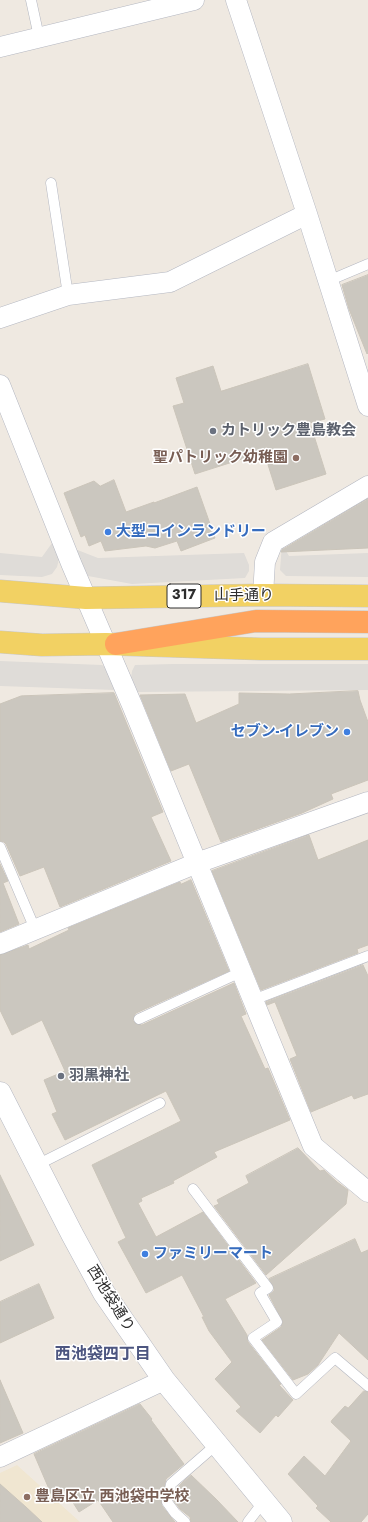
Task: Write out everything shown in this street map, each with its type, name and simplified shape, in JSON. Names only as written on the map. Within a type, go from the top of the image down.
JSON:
[{"type":"highway","points":[[111,644],[256,622],[368,622]]},
{"type":"main road","name":"山手通り","points":[[0,591],[86,598],[262,595],[368,596]]},
{"type":"main road","points":[[0,642],[262,649],[368,649]]},
{"type":"main road","name":"西池袋通り","points":[[0,1093],[104,1293],[164,1380],[281,1522]]},
{"type":"street","points":[[0,47],[194,0]]},
{"type":"street","points":[[236,0],[307,214],[368,406]]},
{"type":"street","points":[[0,318],[68,295],[170,282],[307,214]]},
{"type":"street","points":[[0,385],[86,598],[111,644],[197,863],[308,1134],[314,1146],[368,1192]]},
{"type":"street","points":[[262,595],[265,562],[273,542],[368,486]]},
{"type":"street","points":[[0,944],[197,863],[368,802]]},
{"type":"street","points":[[0,1457],[164,1380]]},
{"type":"lane","points":[[31,0],[40,37]]},
{"type":"lane","points":[[51,183],[68,295]]},
{"type":"lane","points":[[328,281],[368,264]]},
{"type":"lane","points":[[0,847],[35,929]]},
{"type":"lane","points":[[253,1000],[368,956]]},
{"type":"lane","points":[[139,1019],[242,972]]},
{"type":"lane","points":[[37,1165],[160,1103]]},
{"type":"lane","points":[[193,1189],[268,1288],[260,1293],[277,1322],[253,1338],[296,1394],[335,1358],[368,1386]]},
{"type":"lane","points":[[185,1522],[175,1513],[167,1502],[171,1484],[217,1444]]},
{"type":"lane","points":[[248,1522],[264,1501]]},
{"type":"shaded area","points":[[52,543],[59,559],[57,567],[52,574],[42,577],[0,575],[0,553],[42,557]]},
{"type":"shaded area","points":[[282,544],[289,556],[368,553],[368,577],[286,576],[280,570]]},
{"type":"shaded area","points":[[75,549],[98,558],[244,553],[249,565],[249,571],[245,578],[132,584],[88,576]]},
{"type":"shaded area","points":[[0,661],[102,665],[108,669],[115,690],[0,686]]},
{"type":"shaded area","points":[[368,664],[368,690],[136,692],[131,678],[135,665]]},
{"type":"shaded area","name":"豊島区立 西池袋中学校","points":[[17,1465],[80,1522],[0,1522],[0,1473]]},
{"type":"building","points":[[368,275],[367,354],[349,309],[342,285]]},
{"type":"building","points":[[308,364],[325,419],[310,423],[326,474],[276,490],[264,452],[195,474],[173,406],[184,403],[176,378],[213,366],[221,391]]},
{"type":"building","points":[[114,480],[126,512],[197,487],[215,538],[181,551],[177,541],[155,548],[146,546],[105,551],[101,541],[89,546],[85,535],[81,537],[64,493],[94,481],[100,486]]},
{"type":"building","points":[[368,499],[368,548],[281,552],[282,550]]},
{"type":"building","points":[[358,691],[368,722],[368,780],[331,794],[333,799],[302,813],[221,842],[189,764],[171,771],[140,695],[185,694],[196,723],[239,704],[239,693],[289,694]]},
{"type":"building","points":[[114,693],[163,812],[151,817],[171,861],[60,907],[44,867],[20,876],[6,844],[0,841],[0,704],[21,696]]},
{"type":"building","points":[[309,835],[318,860],[368,840],[368,945],[357,949],[358,953],[261,990],[212,871]]},
{"type":"building","points":[[0,864],[8,881],[3,883],[19,924],[0,932]]},
{"type":"building","points":[[191,880],[229,971],[136,1013],[133,1021],[136,1024],[142,1025],[234,983],[246,1014],[241,1016],[265,1069],[268,1068],[290,1120],[214,1152],[217,1157],[173,1181],[174,1183],[141,1198],[142,1201],[138,1203],[156,1237],[203,1212],[256,1283],[225,1299],[247,1335],[248,1342],[281,1384],[279,1385],[293,1400],[278,1417],[276,1415],[260,1433],[236,1411],[241,1407],[215,1379],[232,1362],[209,1331],[202,1317],[204,1317],[182,1275],[146,1293],[118,1242],[126,1238],[92,1165],[181,1121],[166,1091],[65,1140],[52,1114],[57,1112],[44,1080],[65,1071],[42,1020],[12,1035],[0,1010],[0,955],[28,945],[29,949],[69,930],[68,928],[180,882],[181,884]]},
{"type":"building","points":[[363,965],[368,976],[368,1094],[354,1099],[352,1095],[311,1112],[290,1059],[297,1056],[275,1002],[267,1005],[266,1002]]},
{"type":"building","points":[[298,1148],[320,1171],[324,1170],[348,1190],[346,1204],[266,1275],[214,1206],[219,1204],[217,1200],[249,1183],[246,1176]]},
{"type":"building","points":[[0,1175],[34,1245],[0,1261]]},
{"type":"building","points":[[355,1239],[361,1253],[368,1250],[368,1360],[339,1333],[318,1365],[308,1374],[293,1380],[262,1340],[281,1327],[283,1322],[269,1295],[274,1291],[274,1288],[269,1279]]},
{"type":"building","points":[[39,1284],[54,1318],[0,1343],[0,1302]]},
{"type":"building","points":[[0,1380],[23,1433],[0,1443]]},
{"type":"building","points":[[364,1391],[368,1392],[368,1514],[361,1522],[331,1522],[316,1508],[318,1506],[288,1474],[304,1456],[325,1476],[351,1441],[331,1422],[345,1406],[348,1408]]},
{"type":"building","points":[[140,1404],[184,1464],[166,1479],[161,1501],[162,1506],[175,1522],[113,1522],[98,1500],[79,1512],[65,1490],[52,1496],[34,1454]]},
{"type":"building","points":[[191,1475],[238,1522],[191,1522],[190,1517],[180,1509],[174,1501],[177,1488]]},
{"type":"building","points":[[0,1484],[26,1507],[42,1522],[0,1522]]},
{"type":"place","name":"カトリック豊島教会","points":[[213,431]]},
{"type":"place","name":"聖パトリック幼稚園","points":[[296,458]]},
{"type":"place","name":"大型コインランドリー","points":[[108,532]]},
{"type":"place","name":"セブン-イレブン","points":[[347,732]]},
{"type":"place","name":"羽黒神社","points":[[61,1076]]},
{"type":"place","name":"ファミリーマート","points":[[145,1254]]},
{"type":"place","name":"豊島区立 西池袋中学校","points":[[27,1497]]},
{"type":"district","name":"西池袋四丁目","points":[[103,1355]]}]
